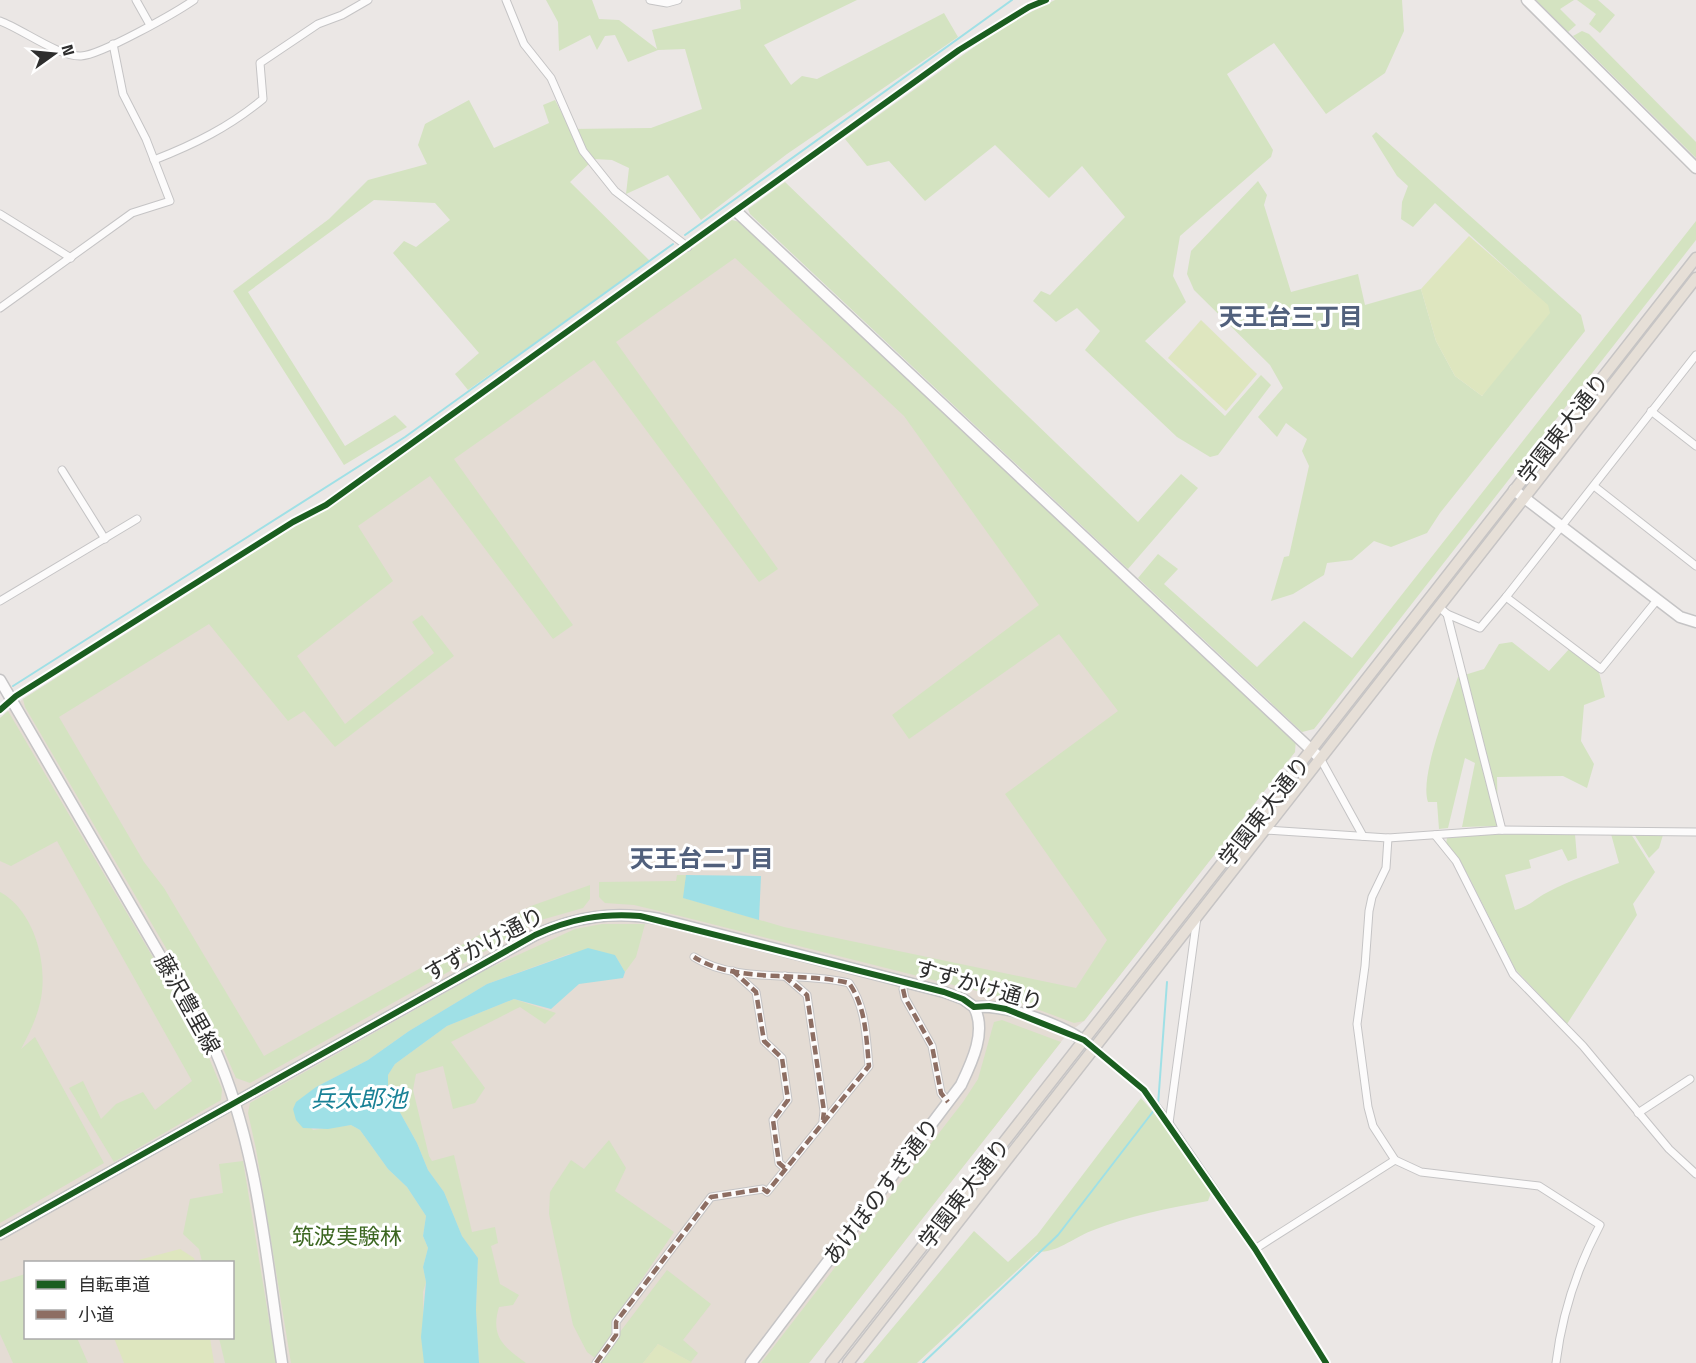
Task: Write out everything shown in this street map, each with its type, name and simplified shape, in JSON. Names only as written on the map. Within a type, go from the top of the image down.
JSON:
[{"type":"main road","name":"学園東大通り","points":[[831,1363],[1696,258]]},
{"type":"main road","name":"学園東大通り","points":[[848,1363],[1320,758],[1443,610],[1525,498],[1696,278]]},
{"type":"street","points":[[136,0],[150,25]]},
{"type":"street","points":[[0,21],[63,52],[81,56],[113,44],[194,0]]},
{"type":"street","points":[[154,160],[201,142],[236,122],[263,99],[260,63],[318,24],[342,15],[368,0]]},
{"type":"street","points":[[506,0],[524,44],[551,78],[583,151],[615,191],[688,247]]},
{"type":"street","points":[[650,0],[667,3],[678,0]]},
{"type":"street","points":[[0,710],[11,700],[293,522],[326,505],[737,212],[958,50],[1029,7],[1046,0]]},
{"type":"street","points":[[1527,0],[1696,168]]},
{"type":"street","points":[[0,308],[132,213],[170,201],[146,139],[123,94],[113,44]]},
{"type":"street","points":[[737,212],[1312,748],[1320,758],[1362,836]]},
{"type":"street","points":[[0,214],[70,258]]},
{"type":"street","points":[[1443,610],[1480,628],[1696,355]]},
{"type":"street","points":[[1652,411],[1696,446]]},
{"type":"street","points":[[62,470],[105,539]]},
{"type":"street","points":[[1594,486],[1696,566]]},
{"type":"street","points":[[1514,490],[1657,600],[1686,621],[1696,622]]},
{"type":"street","points":[[0,601],[137,519]]},
{"type":"street","points":[[1506,597],[1601,669],[1657,600]]},
{"type":"street","points":[[1443,610],[1502,830]]},
{"type":"street","name":"藤沢豊里線","points":[[0,680],[215,1050],[236,1101],[250,1157],[282,1363]]},
{"type":"street","points":[[1266,830],[1388,838],[1502,830],[1696,832]]},
{"type":"street","points":[[1435,835],[1456,861],[1513,974],[1583,1046],[1669,1149],[1696,1174]]},
{"type":"street","points":[[1388,838],[1386,868],[1372,897],[1369,911],[1357,1024],[1368,1107],[1374,1126],[1395,1160],[1421,1172],[1539,1186],[1600,1225],[1584,1254],[1561,1329],[1556,1363]]},
{"type":"street","name":"すずかけ通り","points":[[0,1234],[535,935],[565,922],[594,915],[624,915],[659,919],[944,992],[963,999],[974,1007],[989,1006],[1006,1009],[1084,1040],[1095,1048]]},
{"type":"street","points":[[1169,1123],[1197,915]]},
{"type":"street","points":[[596,1363],[616,1335],[616,1322],[711,1197],[763,1189],[767,1192],[869,1066],[859,997],[849,983],[828,977],[784,976],[708,966],[694,957]]},
{"type":"street","points":[[732,970],[756,992],[764,1041],[782,1058],[788,1100],[773,1120],[779,1163],[786,1168]]},
{"type":"street","points":[[784,976],[807,995],[824,1111],[823,1120]]},
{"type":"street","points":[[903,989],[905,998],[932,1046],[941,1093],[948,1102]]},
{"type":"street","name":"あけぼのすぎ通り","points":[[751,1363],[948,1102],[969,1069],[979,1036],[979,1020],[974,1007]]},
{"type":"street","points":[[1095,1048],[1144,1090],[1169,1123],[1255,1249],[1326,1363]]},
{"type":"street","points":[[1638,1113],[1690,1079]]},
{"type":"street","points":[[1255,1249],[1395,1160]]},
{"type":"shaded area","points":[[732,220],[1295,752],[1084,1021],[1068,1033],[809,1363],[0,1363],[0,718],[23,699],[296,526],[333,506]]},
{"type":"green space","points":[[546,0],[592,0],[599,19],[619,20],[657,49],[652,30],[741,9],[740,0],[857,0],[764,45],[791,85],[802,76],[817,79],[944,13],[958,37],[787,154],[701,220],[668,175],[626,194],[629,168],[612,160],[594,159],[570,182],[650,261],[468,390],[455,374],[479,353],[393,253],[404,241],[416,247],[450,220],[435,203],[374,200],[248,292],[345,446],[395,415],[407,427],[344,465],[233,291],[329,219],[368,180],[427,164],[418,145],[425,124],[469,100],[494,148],[549,123],[543,105],[555,100],[570,129],[651,128],[702,109],[685,49],[658,50],[628,62],[615,35],[605,36],[597,50],[590,35],[559,51],[558,22]]},
{"type":"green space","points":[[1055,0],[1402,0],[1404,31],[1385,73],[1326,114],[1274,43],[1227,74],[1273,150],[1271,157],[1180,236],[1173,276],[1186,302],[1145,341],[1225,416],[1261,375],[1271,385],[1218,455],[1210,457],[1177,437],[1085,350],[1100,331],[1077,308],[1056,322],[1033,301],[1041,291],[1050,295],[1125,217],[1082,166],[1049,198],[995,145],[925,201],[889,161],[867,166],[845,139],[1005,25]]},
{"type":"green space","points":[[1536,0],[1574,0],[1560,9],[1576,25],[1568,32]]},
{"type":"green space","points":[[1577,0],[1598,0],[1615,15],[1600,33],[1589,24],[1596,14]]},
{"type":"green space","points":[[1582,31],[1589,34],[1696,142],[1696,158],[1573,36]]},
{"type":"green space","points":[[1376,132],[1581,315],[1585,331],[1440,513],[1427,533],[1391,547],[1374,541],[1352,560],[1327,563],[1324,575],[1293,594],[1271,601],[1284,557],[1289,556],[1309,466],[1302,451],[1307,439],[1286,423],[1277,437],[1258,417],[1283,388],[1270,365],[1194,290],[1187,274],[1191,251],[1258,181],[1267,195],[1264,205],[1291,292],[1358,274],[1365,305],[1421,289],[1436,341],[1455,376],[1482,396],[1548,306],[1435,203],[1413,227],[1401,219],[1402,202],[1408,186],[1397,176],[1372,136]]},
{"type":"green space","points":[[785,182],[1138,522],[1181,474],[1198,488],[1128,569],[750,214],[748,209]]},
{"type":"green space","points":[[732,220],[744,223],[1296,739],[1295,752],[1084,1021],[1074,1023],[1013,1000],[680,916],[634,905],[605,903],[599,897],[599,882],[676,881],[677,875],[686,875],[684,898],[784,927],[1076,988],[1107,940],[1005,794],[1118,711],[1059,634],[909,739],[892,715],[1039,605],[904,416],[735,258],[616,342],[778,569],[759,582],[594,360],[454,459],[573,625],[553,639],[430,476],[358,526],[393,581],[297,656],[345,724],[434,653],[412,622],[422,615],[454,656],[335,747],[304,711],[288,721],[209,624],[59,717],[144,862],[164,888],[264,1056],[531,906],[590,885],[590,899],[583,908],[541,920],[250,1083],[236,1078],[218,1037],[25,707],[23,699],[296,526],[333,506]]},
{"type":"green space","points":[[1696,221],[1696,240],[1314,729],[1302,732],[1138,578],[1158,554],[1178,569],[1164,584],[1257,667],[1304,621],[1352,658]]},
{"type":"green space","points":[[1469,236],[1548,305],[1550,313],[1482,396],[1455,376],[1436,341],[1421,289]]},
{"type":"green space","points":[[1201,320],[1257,374],[1226,411],[1168,358]]},
{"type":"green space","points":[[1512,642],[1549,671],[1571,647],[1599,672],[1605,697],[1584,705],[1581,741],[1594,764],[1587,788],[1563,776],[1497,777],[1498,826],[1462,827],[1475,763],[1465,758],[1448,828],[1439,829],[1437,802],[1428,802],[1426,790],[1436,740],[1458,677],[1484,669],[1499,644]]},
{"type":"green space","points":[[8,711],[201,1039],[222,1089],[221,1100],[114,1162],[69,1088],[83,1081],[101,1119],[116,1104],[143,1092],[155,1110],[192,1081],[57,841],[11,866],[0,861],[0,718]]},
{"type":"green space","points":[[1505,833],[1575,834],[1577,858],[1568,861],[1562,849],[1529,860],[1531,868],[1505,875],[1515,910],[1565,884],[1619,863],[1611,834],[1631,834],[1655,872],[1633,904],[1637,915],[1567,1024],[1515,969],[1468,875],[1457,856],[1446,844],[1447,838]]},
{"type":"green space","points":[[1634,834],[1663,835],[1659,848],[1649,858]]},
{"type":"green space","points":[[0,892],[22,912],[30,926],[41,957],[40,1003],[21,1049],[35,1037],[104,1163],[0,1223]]},
{"type":"green space","name":"筑波実験林","points":[[602,924],[645,924],[636,957],[625,972],[615,955],[569,954],[487,984],[409,1031],[368,1060],[316,1087],[296,1103],[293,1109],[313,1130],[351,1125],[360,1130],[388,1169],[407,1187],[426,1216],[423,1236],[428,1248],[423,1267],[426,1282],[423,1292],[424,1363],[291,1363],[248,1113],[250,1103],[487,969],[575,929]]},
{"type":"green space","points":[[514,999],[556,1013],[545,1024],[520,1007],[451,1042],[485,1088],[475,1103],[453,1109],[443,1066],[416,1074],[413,1090],[429,1156],[432,1161],[454,1155],[472,1232],[495,1227],[498,1243],[491,1246],[500,1284],[519,1295],[513,1305],[499,1307],[496,1326],[505,1346],[526,1363],[479,1363],[476,1310],[478,1258],[462,1236],[444,1192],[428,1170],[417,1143],[388,1089],[388,1075],[395,1064],[447,1026]]},
{"type":"green space","points":[[1002,1020],[1061,1042],[809,1363],[761,1363],[963,1102],[978,1079],[994,1022]]},
{"type":"green space","points":[[1141,1098],[1169,1130],[1211,1193],[1208,1201],[1119,1221],[1091,1231],[1052,1250],[1037,1252],[917,1363],[863,1363],[974,1231],[1008,1262],[1037,1235]]},
{"type":"green space","points":[[609,1140],[626,1168],[615,1191],[674,1232],[612,1323],[611,1335],[595,1358],[587,1352],[573,1325],[549,1214],[550,1192],[571,1160],[584,1169]]},
{"type":"green space","points":[[243,1161],[276,1363],[225,1363],[219,1339],[234,1339],[234,1261],[202,1261],[199,1249],[183,1234],[190,1199],[223,1193],[219,1164]]},
{"type":"green space","points":[[180,1249],[194,1258],[195,1261],[135,1261]]},
{"type":"green space","points":[[667,1270],[711,1304],[683,1340],[698,1353],[691,1362],[658,1344],[643,1363],[600,1363],[598,1361]]},
{"type":"green space","points":[[24,1274],[24,1339],[77,1339],[88,1363],[13,1363],[0,1334],[0,1282]]},
{"type":"green space","points":[[114,1339],[210,1339],[214,1363],[124,1363]]},
{"type":"green space","points":[[658,1344],[691,1362],[692,1363],[643,1363]]},
{"type":"water","points":[[686,875],[761,876],[759,920],[683,898]]},
{"type":"water","name":"兵太郎池","points":[[588,948],[615,955],[625,972],[623,978],[579,984],[551,1009],[514,999],[447,1026],[395,1064],[388,1075],[388,1089],[417,1143],[428,1170],[444,1192],[462,1236],[478,1258],[476,1310],[479,1363],[424,1363],[421,1337],[426,1282],[423,1267],[428,1248],[423,1236],[426,1216],[407,1187],[388,1169],[360,1130],[351,1125],[328,1129],[303,1128],[296,1120],[293,1109],[296,1102],[316,1087],[368,1060],[409,1031],[487,984]]},
{"type":"waterway","points":[[685,235],[1012,0]]},
{"type":"waterway","points":[[13,686],[405,437],[673,244]]},
{"type":"waterway","points":[[1158,1105],[1167,982]]},
{"type":"waterway","points":[[923,1363],[1058,1235],[1155,1109]]},
{"type":"marked path","points":[[596,1363],[616,1335],[616,1322],[711,1197],[763,1189],[767,1192],[869,1066],[862,1012],[849,983],[729,971],[694,957]]},
{"type":"marked path","points":[[732,970],[756,992],[764,1041],[782,1058],[788,1100],[773,1120],[779,1163],[786,1169]]},
{"type":"marked path","points":[[784,976],[807,995],[824,1111],[823,1120]]},
{"type":"marked path","points":[[903,989],[905,998],[932,1046],[941,1093],[948,1102]]},
{"type":"cycle path","points":[[0,710],[16,696],[293,522],[326,505],[959,50],[1029,7],[1046,0]]},
{"type":"cycle path","points":[[0,1234],[535,935],[586,918],[612,915],[640,916],[944,992],[963,999],[974,1007],[989,1006],[1006,1009],[1084,1040],[1144,1090],[1255,1249],[1326,1363]]},
{"type":"district","name":"天王台三丁目","points":[[1291,316]]},
{"type":"district","name":"天王台二丁目","points":[[702,858]]}]
